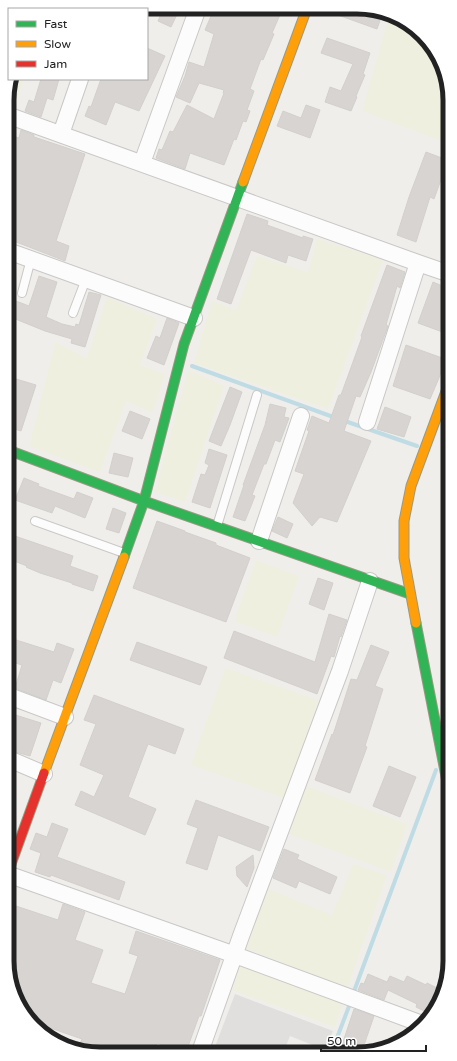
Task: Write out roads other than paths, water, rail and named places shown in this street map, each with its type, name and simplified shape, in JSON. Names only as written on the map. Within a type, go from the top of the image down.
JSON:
[{"type":"street","points":[[142,163],[196,14]]},
{"type":"street","points":[[14,856],[144,501],[184,344],[305,14]]},
{"type":"street","points":[[61,134],[80,80]]},
{"type":"street","points":[[14,117],[443,272]]},
{"type":"street","points":[[14,253],[194,318]]},
{"type":"street","points":[[367,422],[418,263]]},
{"type":"street","points":[[443,400],[411,486],[404,521],[404,558],[443,762]]},
{"type":"street","points":[[259,541],[301,416]]},
{"type":"street","points":[[14,452],[144,501],[410,594]]},
{"type":"street","points":[[202,1047],[273,849],[340,671],[370,581]]},
{"type":"street","points":[[14,698],[65,717]]},
{"type":"street","points":[[14,761],[44,774]]},
{"type":"street","points":[[14,876],[235,955],[418,1022]]},
{"type":"lane","points":[[22,293],[31,259]]},
{"type":"lane","points":[[73,312],[86,279]]},
{"type":"lane","points":[[217,526],[256,395]]},
{"type":"lane","points":[[35,521],[125,553]]},
{"type":"waterway","points":[[192,366],[336,418]]},
{"type":"waterway","points":[[342,420],[417,446]]},
{"type":"waterway","points":[[353,994],[436,770]]},
{"type":"waterway","points":[[334,1047],[351,1001]]}]
